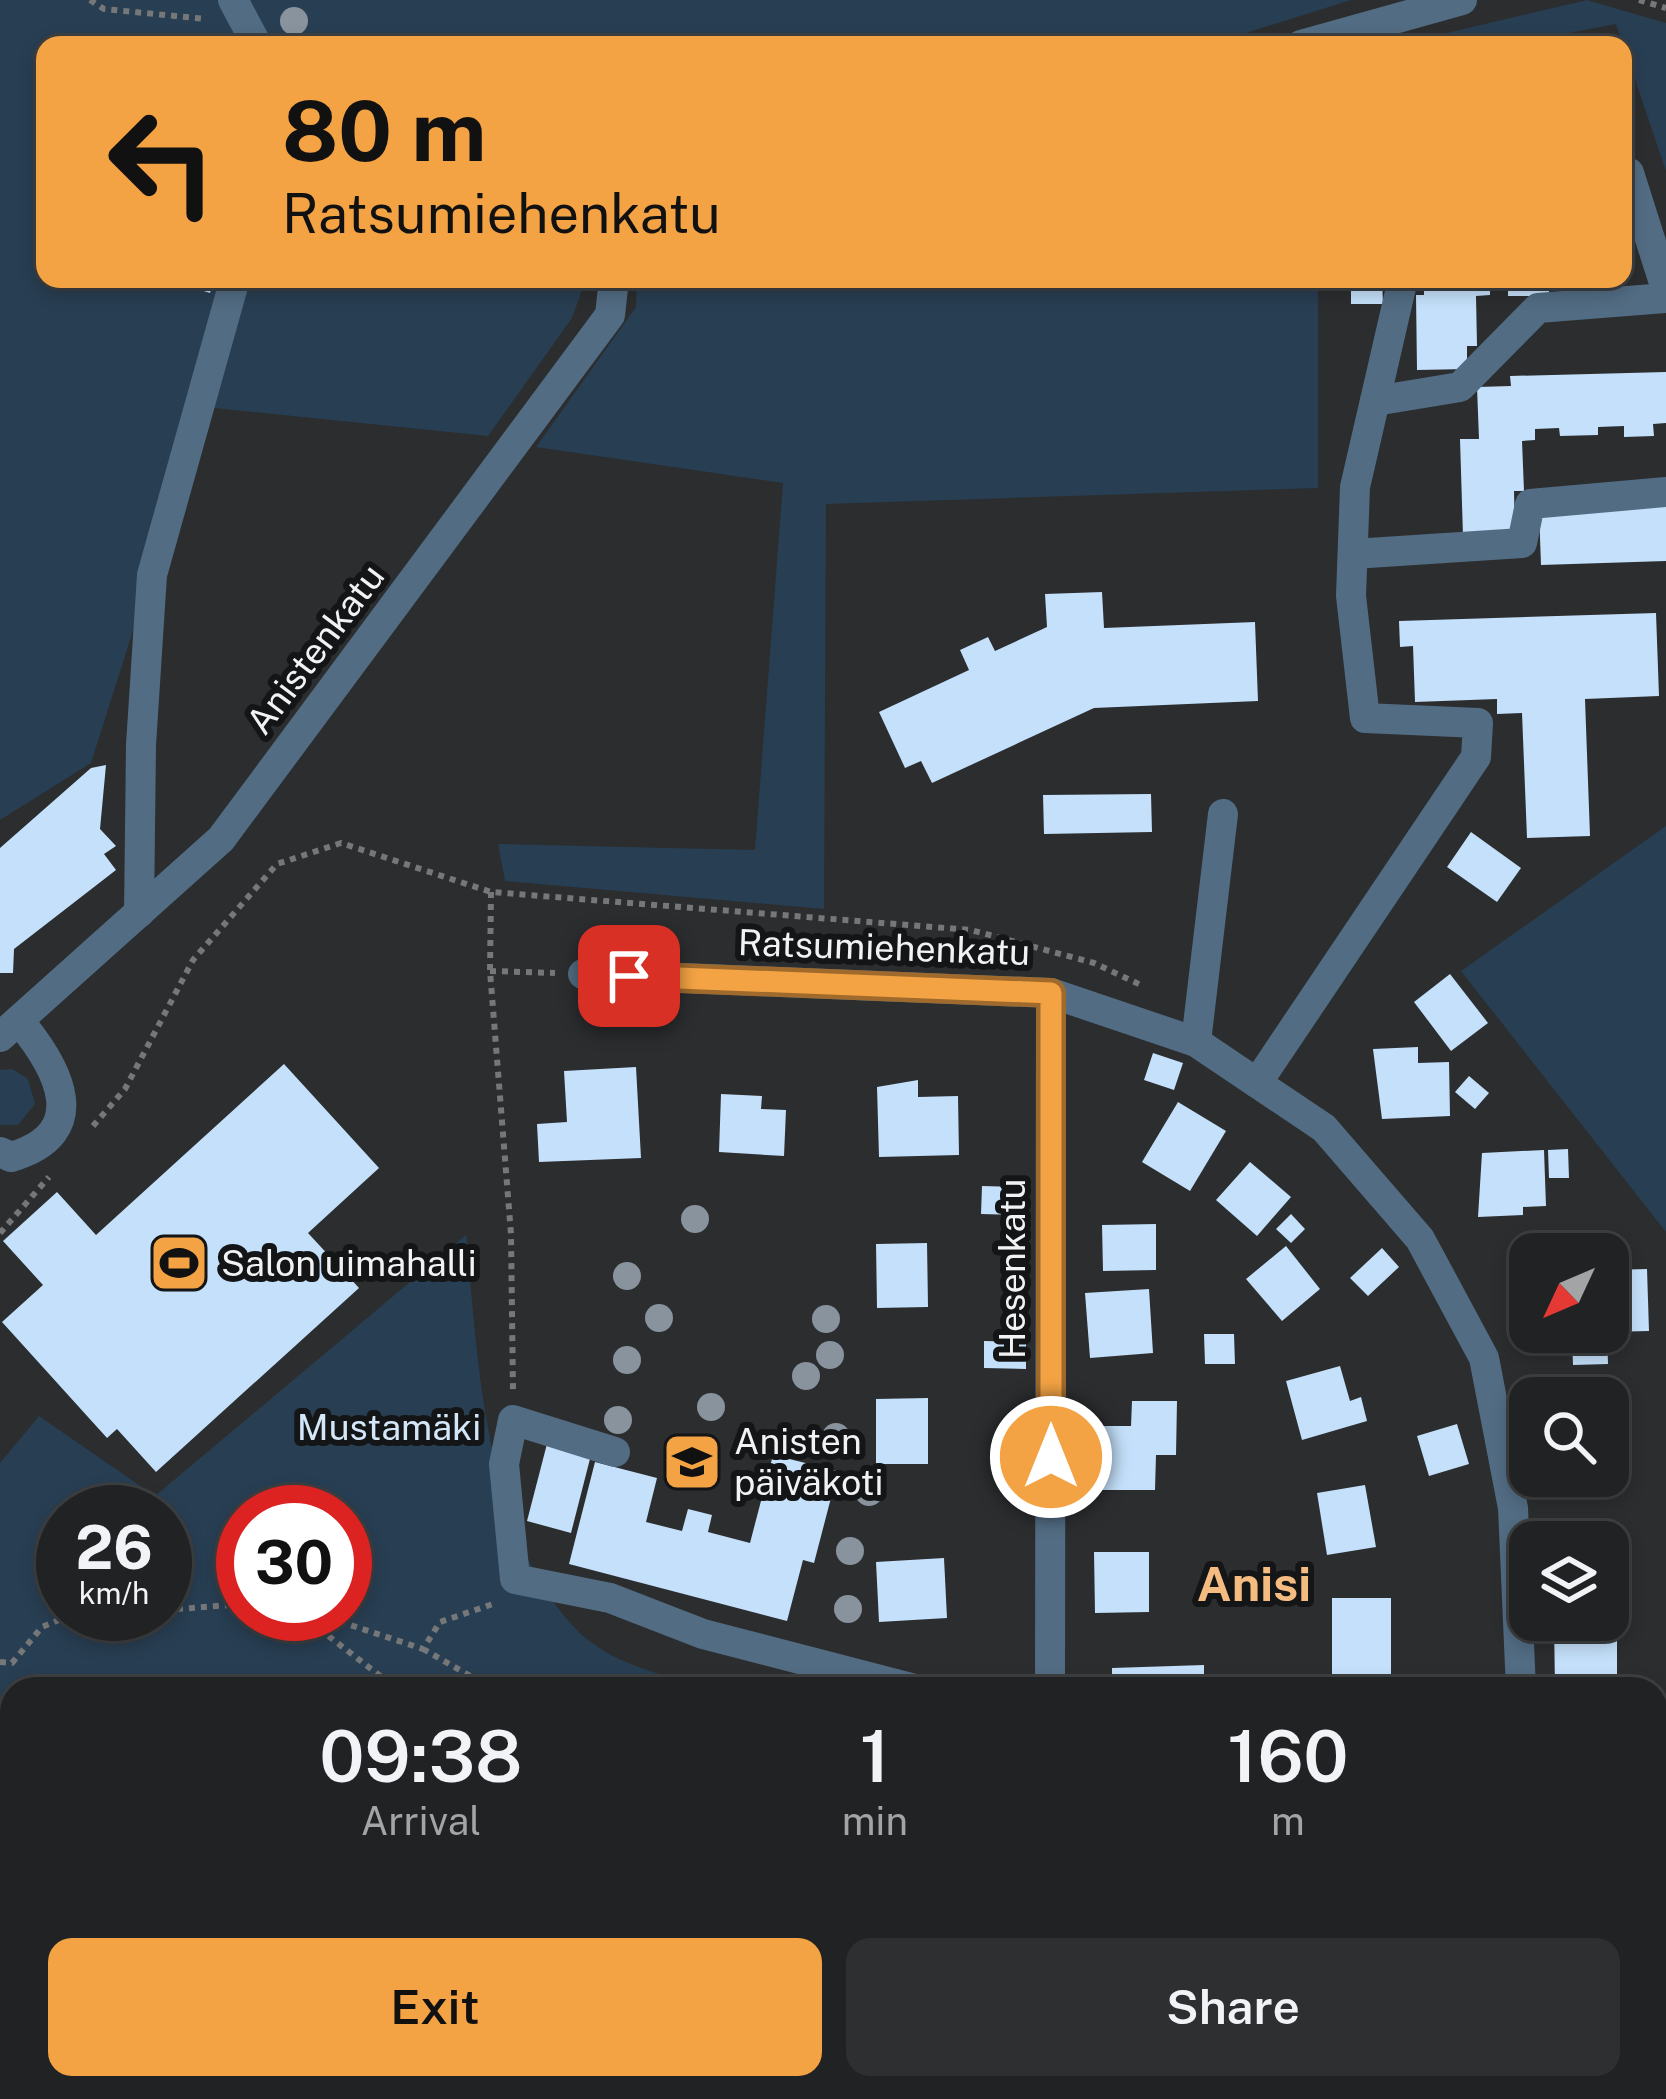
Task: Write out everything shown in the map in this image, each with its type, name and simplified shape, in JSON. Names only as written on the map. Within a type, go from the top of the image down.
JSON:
[{"type":"street","points":[[233,0],[252,36]]},
{"type":"street","points":[[1332,36],[1462,0]]},
{"type":"street","points":[[1375,401],[1460,387],[1538,308],[1666,293],[1632,183]]},
{"type":"street","points":[[139,913],[141,746],[152,575],[232,288]]},
{"type":"street","name":"Anistenkatu","points":[[0,1152],[11,1157],[36,1150],[57,1126],[63,1094],[47,1054],[10,1029],[221,839],[610,315],[613,288]]},
{"type":"street","points":[[1257,1083],[1476,758],[1478,723],[1364,718],[1351,596],[1355,487],[1401,288]]},
{"type":"street","points":[[1353,554],[1522,543],[1530,504],[1666,492]]},
{"type":"street","points":[[1196,1042],[1223,814]]},
{"type":"street","name":"Ratsumiehenkatu","points":[[583,974],[1051,993],[1196,1042],[1324,1128],[1420,1239],[1484,1358],[1513,1508],[1520,1677]]},
{"type":"street","name":"Hesenkatu","points":[[1051,993],[1051,1677]]},
{"type":"street","points":[[615,1452],[513,1420],[504,1464],[515,1579],[610,1598],[703,1634],[869,1677]]},
{"type":"path","points":[[90,0],[104,9],[205,19],[248,36]]},
{"type":"path","points":[[1639,0],[1666,8]]},
{"type":"path","points":[[78,1143],[125,1089],[193,960],[277,863],[341,843],[491,892],[971,930],[1070,958]]},
{"type":"path","points":[[491,892],[490,971],[511,1234],[513,1420]]},
{"type":"path","points":[[490,971],[583,974]]},
{"type":"path","points":[[0,1234],[62,1161]]},
{"type":"path","points":[[423,1649],[440,1622],[486,1610],[515,1579]]},
{"type":"path","points":[[372,1632],[423,1649],[472,1677]]},
{"type":"path","points":[[0,1662],[12,1663],[36,1634]]},
{"type":"path","points":[[335,1641],[381,1677]]},
{"type":"green space","points":[[0,0],[1351,0],[1236,36],[36,36],[36,288],[583,288],[572,318],[488,436],[204,407],[91,763],[0,820]]},
{"type":"green space","points":[[1587,0],[1666,23],[1666,171],[1632,71],[1632,36],[1620,36],[1616,24],[1553,36],[1434,36]]},
{"type":"green space","points":[[637,288],[1318,288],[1318,488],[826,504],[824,909],[505,881],[498,844],[755,850],[783,483],[536,447],[636,307]]},
{"type":"green space","points":[[1666,826],[1666,1232],[1461,971]]},
{"type":"green space","points":[[12,1069],[28,1079],[35,1104],[18,1125],[0,1125],[0,1070]]},
{"type":"green space","name":"Mustamäki","points":[[466,1235],[491,1441],[520,1542],[543,1587],[587,1639],[620,1659],[672,1677],[0,1677],[0,1463],[39,1416],[139,1485],[36,1485],[36,1641],[192,1641],[192,1485],[168,1485]]},
{"type":"building","points":[[1351,288],[1382,288],[1383,304],[1351,304]]},
{"type":"building","points":[[1424,288],[1490,288],[1490,295],[1476,296],[1477,346],[1467,346],[1467,369],[1417,370],[1416,295],[1424,295]]},
{"type":"building","points":[[1508,288],[1549,288],[1549,296],[1508,296]]},
{"type":"building","points":[[1578,288],[1605,288],[1605,293],[1578,293]]},
{"type":"building","points":[[1666,372],[1666,423],[1653,424],[1654,436],[1624,437],[1624,426],[1598,427],[1598,435],[1560,436],[1559,428],[1535,429],[1535,440],[1522,441],[1524,491],[1514,491],[1515,535],[1463,536],[1460,439],[1479,439],[1477,387],[1511,386],[1510,376]]},
{"type":"building","points":[[1666,506],[1666,561],[1541,565],[1539,510]]},
{"type":"building","points":[[1102,592],[1104,628],[1255,622],[1258,701],[1094,708],[932,783],[921,761],[905,768],[879,712],[969,670],[960,650],[988,637],[995,651],[1047,627],[1045,594]]},
{"type":"building","points":[[1656,613],[1659,696],[1585,699],[1590,836],[1527,838],[1522,713],[1497,714],[1497,699],[1415,702],[1413,646],[1400,647],[1399,621]]},
{"type":"building","points":[[106,765],[100,829],[116,846],[104,854],[116,870],[14,949],[13,973],[0,973],[0,848],[91,768]]},
{"type":"building","points":[[1151,794],[1152,832],[1044,834],[1043,795]]},
{"type":"building","points":[[1471,832],[1521,868],[1497,902],[1447,867]]},
{"type":"building","points":[[1450,974],[1488,1023],[1451,1051],[1414,1002]]},
{"type":"building","points":[[1418,1047],[1418,1063],[1449,1062],[1450,1116],[1382,1119],[1373,1049]]},
{"type":"building","points":[[1153,1053],[1183,1063],[1174,1090],[1144,1080]]},
{"type":"building","name":"Salon uimahalli","points":[[284,1064],[379,1168],[308,1233],[359,1288],[156,1472],[117,1429],[107,1438],[2,1322],[43,1285],[3,1241],[57,1192],[96,1235]]},
{"type":"building","points":[[636,1067],[641,1158],[539,1162],[537,1124],[567,1122],[564,1071]]},
{"type":"building","points":[[1469,1076],[1489,1093],[1475,1109],[1455,1092]]},
{"type":"building","points":[[918,1080],[918,1097],[958,1096],[959,1155],[879,1157],[877,1087]]},
{"type":"building","points":[[721,1094],[762,1096],[761,1109],[786,1110],[784,1156],[719,1152]]},
{"type":"building","points":[[1178,1102],[1226,1131],[1190,1191],[1142,1162]]},
{"type":"building","points":[[1568,1149],[1569,1178],[1549,1178],[1548,1150]]},
{"type":"building","points":[[1544,1150],[1546,1206],[1523,1207],[1523,1215],[1478,1217],[1482,1153]]},
{"type":"building","points":[[1250,1162],[1291,1197],[1257,1236],[1216,1200]]},
{"type":"building","points":[[982,1186],[1021,1187],[1020,1215],[981,1214]]},
{"type":"building","points":[[1291,1214],[1305,1229],[1291,1243],[1276,1229]]},
{"type":"building","points":[[1156,1224],[1156,1270],[1103,1271],[1102,1225]]},
{"type":"building","points":[[927,1243],[928,1307],[877,1308],[876,1244]]},
{"type":"building","points":[[1286,1246],[1320,1289],[1282,1321],[1246,1279]]},
{"type":"building","points":[[1382,1248],[1399,1267],[1368,1296],[1350,1278]]},
{"type":"building","points":[[1629,1269],[1647,1269],[1649,1331],[1629,1331]]},
{"type":"building","points":[[1149,1289],[1153,1353],[1090,1358],[1085,1293]]},
{"type":"building","points":[[1204,1334],[1234,1334],[1235,1364],[1205,1364]]},
{"type":"building","points":[[984,1341],[1026,1342],[1026,1369],[984,1368]]},
{"type":"building","points":[[1573,1353],[1608,1353],[1608,1364],[1573,1365]]},
{"type":"building","points":[[1340,1366],[1350,1401],[1361,1397],[1367,1421],[1302,1440],[1286,1381]]},
{"type":"building","points":[[928,1398],[928,1464],[876,1464],[876,1399]]},
{"type":"building","points":[[1132,1401],[1177,1401],[1176,1455],[1156,1455],[1155,1490],[1094,1490],[1094,1426],[1131,1426]]},
{"type":"building","points":[[1457,1424],[1469,1464],[1429,1476],[1417,1436]]},
{"type":"building","points":[[548,1440],[592,1451],[571,1533],[527,1521]]},
{"type":"building","name":"Anisten päiväkoti","points":[[773,1455],[838,1471],[814,1563],[803,1560],[787,1621],[569,1564],[595,1462],[657,1478],[646,1522],[682,1531],[688,1509],[712,1515],[708,1532],[750,1543]]},
{"type":"building","points":[[1365,1485],[1376,1547],[1327,1555],[1317,1493]]},
{"type":"building","points":[[1094,1552],[1149,1552],[1149,1612],[1095,1613]]},
{"type":"building","points":[[944,1558],[947,1618],[879,1622],[876,1562]]},
{"type":"building","points":[[1332,1598],[1391,1598],[1391,1677],[1332,1677]]},
{"type":"building","points":[[1554,1641],[1617,1641],[1617,1677],[1555,1677]]},
{"type":"building","points":[[1204,1665],[1204,1677],[1112,1677],[1112,1668]]},
{"type":"place","name":"Salon uimahalli","points":[[179,1263]]},
{"type":"place","name":"Anisten päiväkoti","points":[[692,1462]]},
{"type":"district","name":"Anisi","points":[[1254,1583]]},
{"type":"route","points":[[629,976],[1051,993],[1051,1457]]}]
